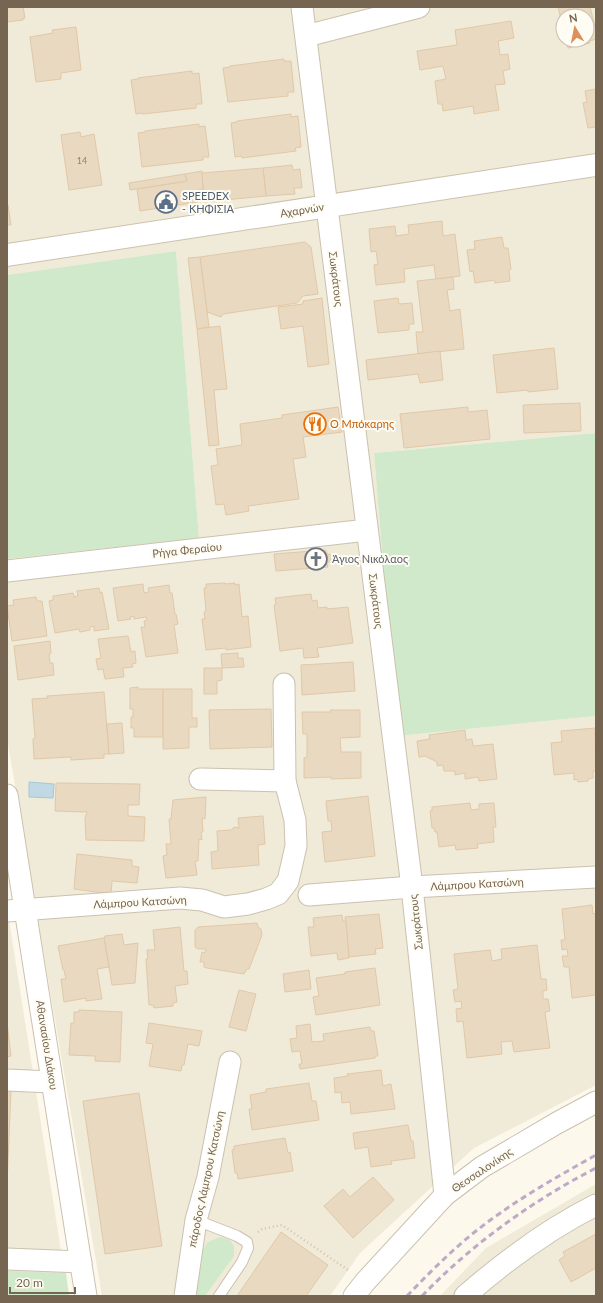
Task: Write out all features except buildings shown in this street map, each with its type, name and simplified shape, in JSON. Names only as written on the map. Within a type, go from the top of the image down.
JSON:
[{"type":"street","name":"Σωκράτους","points":[[302,7],[412,887],[445,1195]]},
{"type":"street","points":[[306,36],[420,7]]},
{"type":"street","name":"Αχαρνών","points":[[7,255],[596,165]]},
{"type":"street","name":"Ρήγα Φεραίου","points":[[7,571],[367,530]]},
{"type":"street","points":[[200,779],[285,781],[284,684]]},
{"type":"street","name":"Λάμπρου Κατσώνη","points":[[16,910],[180,898],[202,900],[224,907],[248,904],[272,897],[278,894],[288,881],[296,846],[295,820],[285,781]]},
{"type":"street","name":"Αθανασίου Διάκου","points":[[7,795],[16,910],[52,1082],[86,1296]]},
{"type":"street","name":"Λάμπρου Κατσώνη","points":[[309,894],[596,877]]},
{"type":"street","name":"πάροδος Λάμπρου Κατσώνη","points":[[184,1296],[196,1220],[208,1177],[230,1062]]},
{"type":"street","points":[[7,1080],[52,1082]]},
{"type":"street","name":"Θεσσαλονίκης","points":[[360,1289],[445,1195],[482,1167],[596,1102]]},
{"type":"street","points":[[465,1296],[517,1253],[570,1218],[596,1205]]},
{"type":"street","points":[[7,1259],[81,1262]]},
{"type":"lane","points":[[196,1220],[238,1236],[247,1242],[248,1248],[242,1262],[219,1296]]},
{"type":"path","points":[[247,1242],[262,1229],[282,1225],[360,1289]]},
{"type":"shaded area","points":[[7,7],[596,7],[596,433],[374,453],[397,736],[596,716],[596,1085],[474,1148],[360,1253],[330,1296],[102,1296],[7,738],[7,581],[201,558],[176,251],[7,275]]},
{"type":"shaded area","points":[[7,907],[68,1296],[7,1296]]},
{"type":"shaded area","points":[[596,1184],[596,1296],[440,1296],[486,1248]]},
{"type":"green space","points":[[176,251],[199,538],[7,559],[7,275]]},
{"type":"green space","points":[[596,433],[596,716],[397,736],[374,453]]},
{"type":"green space","points":[[220,1237],[230,1240],[234,1246],[234,1256],[205,1296],[190,1296],[202,1251],[208,1242]]},
{"type":"green space","points":[[7,1271],[66,1273],[69,1296],[7,1296]]},
{"type":"water","points":[[29,782],[54,784],[53,798],[29,797]]},
{"type":"railway","points":[[407,1296],[430,1272],[471,1235],[532,1192],[596,1155]]},
{"type":"railway","points":[[422,1296],[482,1241],[526,1209],[596,1168]]},
{"type":"place","name":"SPEEDEX - ΚΗΦΙΣΙΑ","points":[[166,202]]},
{"type":"place","name":"Ο Μπόκαρης","points":[[315,424]]},
{"type":"place","name":"Άγιος Νικόλαος","points":[[316,559]]}]
